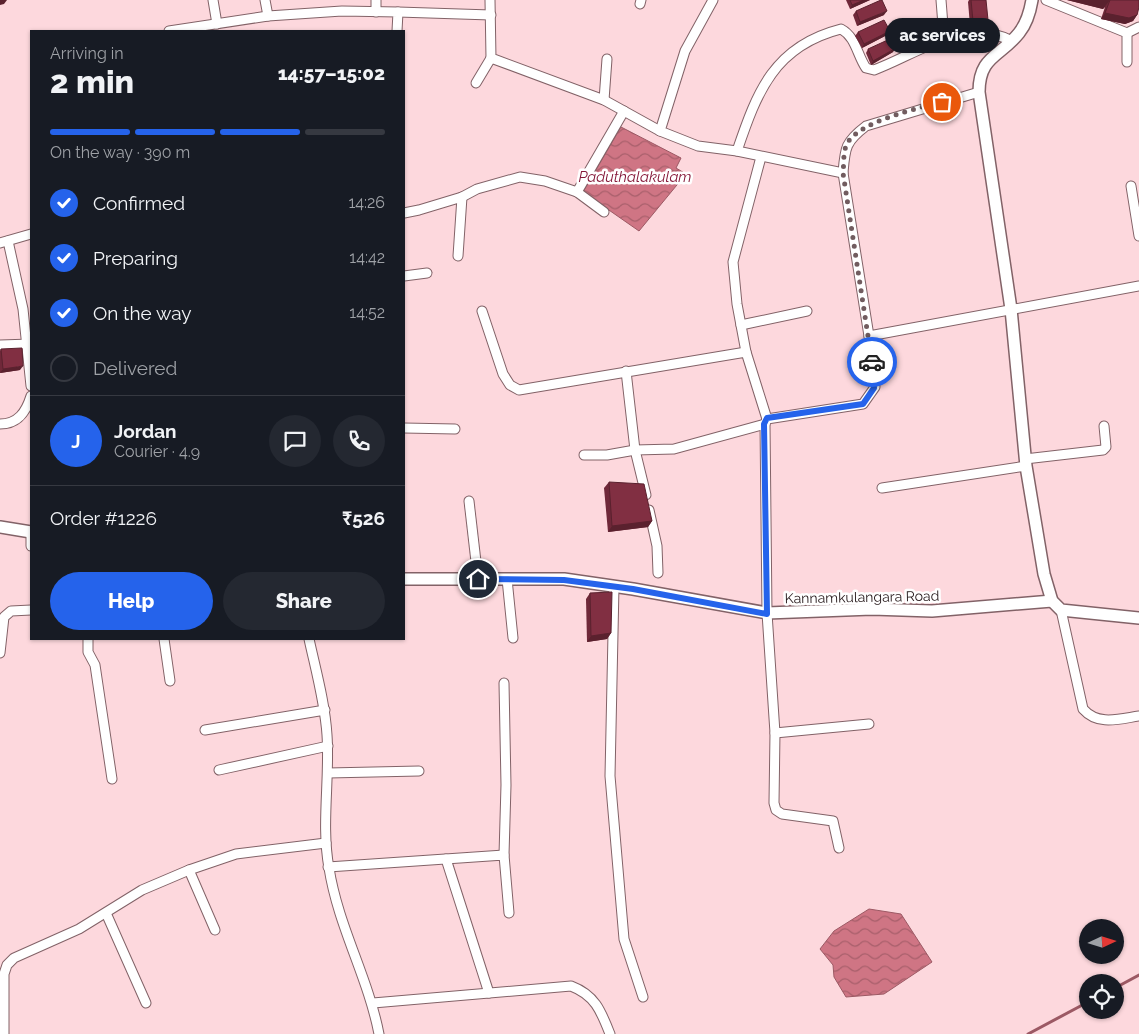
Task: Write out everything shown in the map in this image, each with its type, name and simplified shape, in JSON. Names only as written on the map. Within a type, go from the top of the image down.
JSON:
[{"type":"street","points":[[212,0],[217,24]]},
{"type":"street","points":[[265,0],[268,16]]},
{"type":"street","points":[[376,0],[376,12]]},
{"type":"street","points":[[476,83],[491,58],[490,0]]},
{"type":"street","points":[[660,130],[685,51],[713,0]]},
{"type":"street","points":[[941,0],[944,38]]},
{"type":"street","points":[[1032,0],[1029,17],[1018,34],[987,61],[979,78],[979,92],[1011,308],[1026,463],[1044,574],[1052,601],[1061,610],[1083,709],[1090,718],[1104,720],[1139,716]]},
{"type":"street","points":[[1046,0],[1127,33],[1139,27]]},
{"type":"street","points":[[176,30],[268,16],[342,11],[490,15]]},
{"type":"street","points":[[396,30],[398,12]]},
{"type":"street","points":[[737,151],[753,103],[773,70],[792,51],[830,32],[841,29],[850,34],[866,68],[874,70],[944,38],[971,33],[996,34],[1010,40]]},
{"type":"street","points":[[1127,33],[1127,62]]},
{"type":"street","points":[[491,58],[604,100],[660,130],[698,146],[737,151],[843,173]]},
{"type":"street","points":[[604,100],[607,59]]},
{"type":"street","points":[[584,455],[607,455],[634,450],[674,449],[766,421],[863,404],[874,388],[869,336],[843,173],[846,146],[852,137],[866,126],[979,92]]},
{"type":"street","points":[[577,192],[624,111]]},
{"type":"street","points":[[761,157],[733,262],[746,352],[766,421],[767,614],[775,733],[774,803],[776,810],[782,814],[833,821],[839,848]]},
{"type":"street","points":[[405,213],[462,197],[477,189],[520,177],[544,181],[577,192],[604,212]]},
{"type":"street","points":[[1131,186],[1139,236]]},
{"type":"street","points":[[458,256],[462,197]]},
{"type":"street","points":[[30,234],[4,242],[23,308],[30,366]]},
{"type":"street","points":[[405,276],[427,273]]},
{"type":"street","points":[[869,336],[1011,308],[1139,286]]},
{"type":"street","points":[[741,325],[807,310]]},
{"type":"street","points":[[482,312],[503,374],[510,385],[519,390],[746,352]]},
{"type":"street","points":[[0,345],[29,345]]},
{"type":"street","points":[[626,371],[634,450],[657,546],[658,574]]},
{"type":"street","points":[[0,424],[19,419],[28,407],[30,400]]},
{"type":"street","points":[[882,488],[1103,450],[1106,447],[1104,426]]},
{"type":"street","points":[[405,428],[455,429]]},
{"type":"street","points":[[469,501],[478,579]]},
{"type":"street","points":[[0,527],[30,532]]},
{"type":"street","name":"Kannamkulangara Road","points":[[405,579],[564,580],[614,586],[767,614],[872,609],[932,611],[1052,601]]},
{"type":"street","points":[[507,579],[513,638]]},
{"type":"street","points":[[614,586],[610,776],[624,939],[644,997]]},
{"type":"street","points":[[0,653],[4,617],[11,611],[30,610]]},
{"type":"street","points":[[1061,610],[1139,618]]},
{"type":"street","points":[[88,640],[88,652],[95,665],[112,779]]},
{"type":"street","points":[[164,640],[170,681]]},
{"type":"street","points":[[309,640],[325,710],[328,746],[326,843],[328,867],[338,908],[373,1003],[380,1034]]},
{"type":"street","points":[[504,683],[506,785],[504,855],[509,913]]},
{"type":"street","points":[[205,730],[325,710]]},
{"type":"street","points":[[775,733],[869,724]]},
{"type":"street","points":[[219,770],[328,746]]},
{"type":"street","points":[[328,773],[419,771]]},
{"type":"street","points":[[4,1034],[4,974],[7,965],[14,958],[79,930],[142,890],[189,870],[236,854],[326,843]]},
{"type":"street","points":[[328,867],[504,855]]},
{"type":"street","points":[[446,859],[489,993]]},
{"type":"street","points":[[189,870],[215,930]]},
{"type":"street","points":[[106,913],[146,1003]]},
{"type":"street","points":[[373,1003],[571,986],[584,991],[596,1002],[610,1034]]},
{"type":"water","name":"Paduthalakulam","points":[[621,127],[681,158],[676,168],[686,174],[639,231],[583,192]]},
{"type":"water","points":[[869,909],[901,914],[932,962],[884,994],[846,997],[834,977],[833,965],[820,949],[834,931]]},
{"type":"building","points":[[850,0],[864,0],[852,5]]},
{"type":"building","points":[[881,0],[887,11],[860,22],[856,11]]},
{"type":"building","points":[[971,0],[986,0],[988,20],[973,21]]},
{"type":"building","points":[[1110,0],[1139,0],[1137,15],[1129,18],[1105,13]]},
{"type":"building","points":[[884,20],[890,31],[864,44],[858,32]]},
{"type":"building","points":[[922,20],[931,33],[916,41],[908,26]]},
{"type":"building","points":[[892,38],[896,48],[873,61],[868,49]]},
{"type":"building","points":[[22,348],[23,366],[3,369],[1,349]]},
{"type":"building","points":[[609,482],[644,484],[652,521],[612,526]]},
{"type":"building","points":[[612,592],[611,633],[591,636],[590,593]]},
{"type":"waterway","points":[[1124,983],[1139,975]]},
{"type":"waterway","points":[[1028,1034],[1079,1007]]},
{"type":"way so far","points":[[872,362],[843,173],[846,146],[852,137],[866,126],[942,102]]},
{"type":"place","name":"ac services","points":[[942,102]]},
{"type":"route","points":[[478,579],[522,578],[564,580],[633,589],[767,614],[764,424],[767,418],[863,404],[871,396],[874,388],[872,362]]}]
